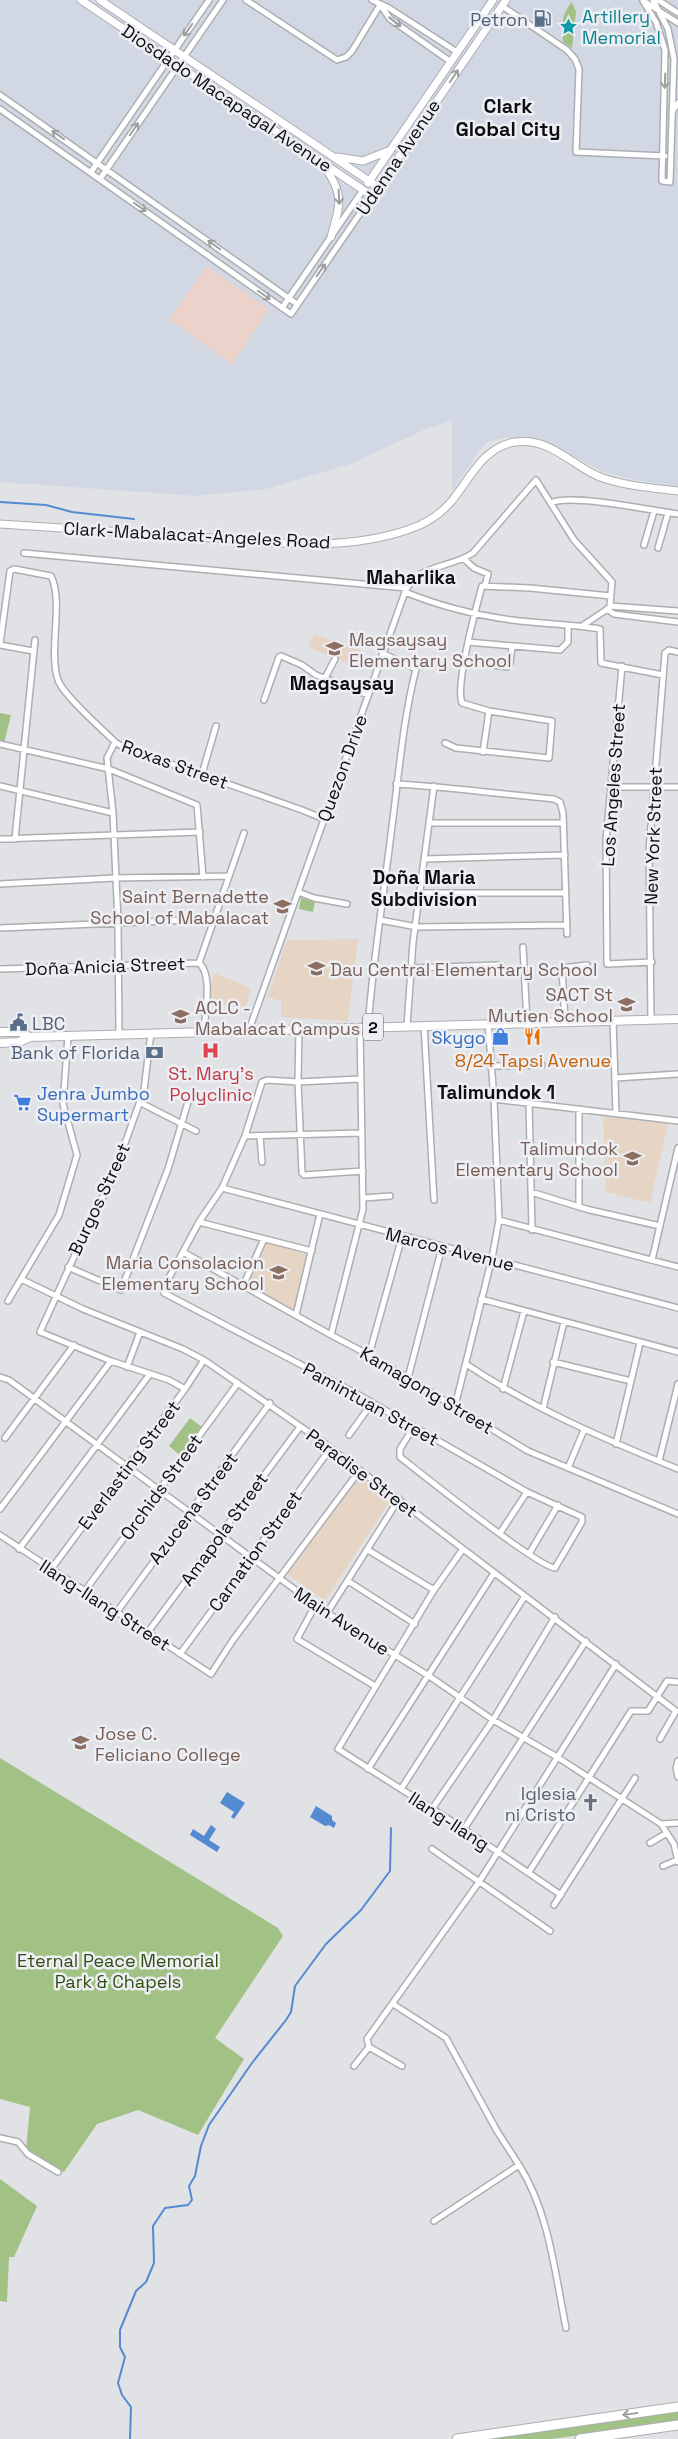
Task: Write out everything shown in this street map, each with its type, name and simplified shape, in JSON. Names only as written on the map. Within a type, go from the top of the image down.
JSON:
[{"type":"highway","name":"2","points":[[0,1043],[19,1042],[30,1037],[678,1019]]},
{"type":"highway","name":"2","points":[[0,1032],[20,1032],[30,1037]]},
{"type":"highway","points":[[457,2439],[678,2407]]},
{"type":"highway","points":[[580,2439],[678,2425]]},
{"type":"main road","name":"Diosdado Macapagal Avenue","points":[[81,0],[372,196]]},
{"type":"main road","name":"Diosdado Macapagal Avenue","points":[[100,0],[378,186]]},
{"type":"main road","name":"Udenna Avenue","points":[[363,190],[493,0]]},
{"type":"main road","name":"Udenna Avenue","points":[[372,196],[504,3]]},
{"type":"main road","points":[[331,156],[364,161],[377,157],[392,148]]},
{"type":"main road","points":[[321,162],[335,182],[340,195],[339,210],[331,237]]},
{"type":"main road","name":"Clark-Mabalacat-Angeles Road","points":[[0,524],[295,544],[358,542],[410,530],[425,523],[451,502],[480,463],[498,449],[514,442],[528,442],[552,448],[583,468],[615,482],[678,491]]},
{"type":"street","points":[[91,172],[209,0]]},
{"type":"street","points":[[100,179],[223,0]]},
{"type":"street","points":[[246,0],[337,60],[346,57],[352,51],[381,6]]},
{"type":"street","points":[[372,0],[381,6],[389,8],[457,52]]},
{"type":"street","points":[[642,0],[656,22],[665,50],[662,181],[670,182],[673,49],[660,10],[653,0]]},
{"type":"street","points":[[642,0],[678,23]]},
{"type":"street","points":[[658,0],[678,13]]},
{"type":"street","points":[[504,3],[567,50],[575,59],[579,69],[576,152],[670,156]]},
{"type":"street","points":[[381,6],[390,19],[451,62]]},
{"type":"street","points":[[665,50],[673,49]]},
{"type":"street","points":[[0,95],[297,304]]},
{"type":"street","points":[[672,113],[678,103]]},
{"type":"street","points":[[0,109],[282,308]]},
{"type":"street","name":"Udenna Avenue","points":[[363,190],[282,308],[290,314],[372,196]]},
{"type":"street","name":"Quezon Drive","points":[[249,1030],[406,590],[415,575],[464,559],[473,553],[536,480],[551,503]]},
{"type":"street","points":[[608,608],[612,582],[574,540],[554,511],[551,503],[558,501],[592,501],[678,514]]},
{"type":"street","points":[[644,545],[654,511]]},
{"type":"street","points":[[658,548],[668,513]]},
{"type":"street","points":[[24,553],[406,590],[439,605],[476,613],[512,620],[600,629],[600,662],[663,675]]},
{"type":"street","points":[[445,743],[456,748],[482,752],[549,758],[552,721],[490,711],[462,703],[460,696],[468,642],[482,586],[485,586],[488,574],[474,568],[464,559]]},
{"type":"street","name":"Roxas Street","points":[[0,644],[10,571],[14,569],[52,576],[56,607],[55,658],[58,681],[115,742],[122,748],[202,774],[324,819]]},
{"type":"street","points":[[485,586],[611,596]]},
{"type":"street","points":[[608,608],[614,614],[678,622]]},
{"type":"street","points":[[582,626],[608,608],[678,611]]},
{"type":"street","points":[[468,642],[560,650],[568,642],[568,625]]},
{"type":"street","points":[[15,838],[25,749],[32,650],[35,640]]},
{"type":"street","points":[[0,644],[32,650]]},
{"type":"street","points":[[465,661],[508,667],[512,647]]},
{"type":"street","name":"New York Street","points":[[651,1019],[652,962],[649,851],[665,653],[669,650],[678,652]]},
{"type":"street","points":[[331,1335],[359,1226],[364,1198],[360,1078],[364,1027],[380,920],[408,700],[416,668],[382,653]]},
{"type":"street","points":[[264,700],[279,657],[286,657],[325,678],[368,695]]},
{"type":"street","points":[[325,678],[335,659]]},
{"type":"street","name":"Los Angeles Street","points":[[622,666],[606,840],[607,964],[652,962]]},
{"type":"street","points":[[482,752],[490,711]]},
{"type":"street","points":[[202,774],[216,726]]},
{"type":"street","points":[[115,742],[107,758],[113,813],[118,922],[119,1034]]},
{"type":"street","points":[[0,744],[109,769],[197,805],[203,877]]},
{"type":"street","points":[[396,784],[434,786],[554,799],[563,807],[567,934]]},
{"type":"street","points":[[0,786],[113,813]]},
{"type":"street","points":[[407,1026],[413,942],[417,927],[434,786]]},
{"type":"street","points":[[610,787],[678,787]]},
{"type":"street","points":[[430,823],[564,823]]},
{"type":"street","points":[[0,839],[200,832]]},
{"type":"street","points":[[199,963],[244,833]]},
{"type":"street","points":[[424,858],[565,855]]},
{"type":"street","points":[[0,884],[115,878],[229,876]]},
{"type":"street","points":[[298,892],[314,898],[347,904]]},
{"type":"street","points":[[420,893],[566,893]]},
{"type":"street","points":[[0,928],[118,922],[214,920]]},
{"type":"street","points":[[380,920],[417,927],[567,926]]},
{"type":"street","points":[[523,946],[527,1022]]},
{"type":"street","name":"Doña Anicia Street","points":[[0,970],[199,963],[204,967],[207,978],[204,1031]]},
{"type":"street","points":[[412,968],[498,965]]},
{"type":"street","points":[[565,1021],[562,968],[587,965]]},
{"type":"street","points":[[613,1020],[616,1113]]},
{"type":"street","points":[[455,1406],[492,1258],[498,1220],[494,1099],[488,1023]]},
{"type":"street","points":[[424,1025],[434,1200]]},
{"type":"street","points":[[300,1029],[298,1082],[302,1173],[363,1171]]},
{"type":"street","name":"Burgos Street","points":[[74,1345],[40,1332],[68,1267],[113,1177],[144,1090],[151,1033]]},
{"type":"street","points":[[8,1301],[59,1215],[77,1155],[63,1104],[68,1036]]},
{"type":"street","points":[[492,1066],[542,1065]]},
{"type":"street","points":[[615,1078],[678,1074]]},
{"type":"street","points":[[183,1252],[199,1222],[222,1188],[245,1136],[262,1082],[267,1080],[298,1082],[360,1078]]},
{"type":"street","points":[[494,1099],[678,1121]]},
{"type":"street","points":[[68,1267],[120,1291],[168,1169],[188,1102]]},
{"type":"street","points":[[140,1103],[196,1131]]},
{"type":"street","points":[[529,1103],[532,1230]]},
{"type":"street","points":[[579,1109],[579,1206]]},
{"type":"street","points":[[245,1136],[362,1134]]},
{"type":"street","points":[[260,1136],[262,1162]]},
{"type":"street","points":[[652,1260],[678,1148]]},
{"type":"street","name":"Marcos Avenue","points":[[222,1188],[359,1226],[492,1258],[678,1308]]},
{"type":"street","points":[[531,1192],[660,1226]]},
{"type":"street","points":[[364,1198],[390,1196]]},
{"type":"street","points":[[296,1315],[320,1214]]},
{"type":"street","points":[[498,1220],[678,1267]]},
{"type":"street","points":[[199,1222],[312,1251]]},
{"type":"street","points":[[370,1355],[402,1237]]},
{"type":"street","points":[[243,1286],[264,1240]]},
{"type":"street","points":[[408,1378],[442,1247]]},
{"type":"street","name":"Kamagong Street","points":[[183,1252],[370,1355],[528,1451],[678,1514]]},
{"type":"street","name":"Pamintuan Street","points":[[183,1252],[163,1289],[164,1293],[237,1329],[528,1492],[582,1516],[582,1522],[555,1568],[529,1554]]},
{"type":"street","name":"Paradise Street","points":[[21,1279],[56,1296],[184,1349],[204,1360],[270,1404],[555,1617],[676,1712],[660,1739]]},
{"type":"street","points":[[481,1299],[678,1352]]},
{"type":"street","points":[[504,1389],[524,1311]]},
{"type":"street","points":[[543,1409],[564,1322]]},
{"type":"street","points":[[127,1367],[140,1332]]},
{"type":"street","points":[[616,1444],[640,1343]]},
{"type":"street","points":[[5,1438],[74,1345],[127,1367],[169,1380],[185,1389]]},
{"type":"street","name":"Everlasting Street","points":[[52,1568],[185,1389],[204,1360]]},
{"type":"street","points":[[0,1509],[111,1361]]},
{"type":"street","points":[[553,1362],[631,1381]]},
{"type":"street","points":[[466,1364],[504,1389],[584,1430],[678,1469]]},
{"type":"street","points":[[20,1549],[96,1444],[150,1374]]},
{"type":"street","name":"Main Avenue","points":[[0,1377],[9,1380],[278,1579],[327,1613],[429,1676],[493,1720],[557,1757],[661,1824],[676,1844],[678,1861]]},
{"type":"street","name":"Orchids Street","points":[[84,1592],[238,1383]]},
{"type":"street","points":[[659,1461],[678,1384]]},
{"type":"street","points":[[349,1435],[372,1403]]},
{"type":"street","name":"Azucena Street","points":[[116,1613],[270,1404]]},
{"type":"street","name":"Amapola Street","points":[[148,1632],[300,1426]]},
{"type":"street","points":[[413,1428],[400,1449],[400,1457],[529,1554],[558,1505]]},
{"type":"street","points":[[568,1468],[584,1430]]},
{"type":"street","name":"Carnation Street","points":[[180,1654],[330,1449]]},
{"type":"street","points":[[278,1579],[360,1470]]},
{"type":"street","points":[[500,1533],[528,1492]]},
{"type":"street","points":[[327,1613],[399,1499]]},
{"type":"street","name":"Ilang-Ilang Street","points":[[0,1535],[211,1674],[278,1579]]},
{"type":"street","points":[[316,1604],[296,1639],[375,1686],[415,1624],[434,1590],[463,1549]]},
{"type":"street","points":[[368,1550],[434,1590]]},
{"type":"street","points":[[368,1769],[494,1573]]},
{"type":"street","points":[[348,1581],[415,1624]]},
{"type":"street","points":[[401,1789],[525,1596]]},
{"type":"street","points":[[432,1808],[493,1720],[555,1617]]},
{"type":"street","points":[[464,1829],[525,1739],[586,1641]]},
{"type":"street","points":[[402,2066],[369,2048],[367,2040],[479,1882],[616,1664]]},
{"type":"street","points":[[529,1872],[630,1711],[648,1711],[667,1681],[678,1682]]},
{"type":"street","name":"Ilang-Ilang","points":[[375,1686],[338,1748],[340,1751],[432,1808],[561,1895]]},
{"type":"street","points":[[678,1761],[676,1768],[678,1778]]},
{"type":"street","points":[[554,1905],[635,1778]]},
{"type":"street","points":[[661,1824],[678,1822]]},
{"type":"street","points":[[650,1844],[667,1833]]},
{"type":"street","points":[[432,1849],[550,1932]]},
{"type":"street","points":[[663,1866],[678,1861]]},
{"type":"street","points":[[393,2004],[446,2038],[497,2131],[531,2184],[542,2214],[566,2328]]},
{"type":"street","points":[[354,2066],[369,2048]]},
{"type":"street","points":[[0,2138],[18,2142],[28,2154],[58,2172]]},
{"type":"street","points":[[434,2221],[519,2164]]},
{"type":"shaded area","points":[[0,0],[678,0],[678,486],[640,481],[603,472],[545,441],[508,437],[487,442],[478,452],[452,491],[452,420],[426,429],[350,464],[266,489],[197,496],[0,482]]},
{"type":"shaded area","points":[[207,266],[269,309],[232,365],[169,319]]},
{"type":"shaded area","name":"Magsaysay Elementary School","points":[[314,634],[361,650],[354,666],[309,647]]},
{"type":"shaded area","name":"Dau Central Elementary School","points":[[358,939],[348,1021],[281,1017],[281,1001],[267,997],[287,940]]},
{"type":"shaded area","points":[[214,973],[251,988],[246,1008],[207,1003]]},
{"type":"shaded area","name":"Talimundok Elementary School","points":[[603,1116],[668,1124],[650,1203],[606,1192]]},
{"type":"shaded area","name":"Maria Consolacion Elementary School","points":[[267,1242],[308,1255],[294,1312],[246,1289]]},
{"type":"shaded area","points":[[361,1475],[392,1498],[325,1601],[287,1574]]},
{"type":"green space","name":"Artillery Memorial","points":[[572,2],[576,12],[572,48],[563,42],[562,31],[564,16]]},
{"type":"green space","points":[[0,713],[11,715],[4,743],[0,741]]},
{"type":"green space","points":[[301,898],[315,901],[313,912],[299,909]]},
{"type":"green space","points":[[190,1418],[202,1427],[181,1456],[169,1446]]},
{"type":"green space","name":"Eternal Peace Memorial Park & Chapels","points":[[0,1758],[278,1928],[283,1936],[215,2038],[244,2059],[198,2135],[138,2110],[97,2124],[64,2172],[26,2150],[30,2107],[0,2099]]},
{"type":"green space","points":[[0,2179],[37,2206],[14,2257],[9,2257],[7,2302],[0,2301]]},
{"type":"green space","points":[[678,2409],[678,2421],[552,2439],[472,2439]]},
{"type":"water","points":[[227,1792],[245,1803],[234,1819],[231,1817],[234,1812],[220,1803]]},
{"type":"water","points":[[316,1806],[332,1816],[332,1820],[336,1823],[334,1828],[329,1825],[325,1826],[310,1817]]},
{"type":"water","points":[[211,1825],[216,1829],[209,1840],[220,1847],[217,1852],[190,1835],[193,1829],[204,1836]]},
{"type":"waterway","points":[[0,502],[46,505],[72,512],[134,519]]},
{"type":"waterway","points":[[130,2439],[131,2407],[122,2395],[118,2383],[125,2357],[120,2347],[120,2330],[136,2291],[146,2282],[154,2263],[153,2226],[165,2208],[188,2205],[192,2200],[189,2186],[195,2176],[201,2146],[209,2125],[252,2063],[291,2012],[295,1986],[326,1944],[361,1910],[390,1871],[391,1828]]},
{"type":"place","name":"Petron","points":[[542,19]]},
{"type":"place","name":"Artillery Memorial","points":[[568,26]]},
{"type":"place","name":"Magsaysay Elementary School","points":[[335,649]]},
{"type":"place","name":"Saint Bernadette School of Mabalacat","points":[[283,906]]},
{"type":"place","name":"Dau Central Elementary School","points":[[316,969]]},
{"type":"place","name":"SACT St Mutien School","points":[[627,1004]]},
{"type":"place","name":"ACLC - Mabalacat Campus","points":[[181,1017]]},
{"type":"place","name":"LBC","points":[[18,1023]]},
{"type":"place","name":"Skygo","points":[[500,1037]]},
{"type":"place","name":"8/24 Tapsi Avenue","points":[[533,1037]]},
{"type":"place","name":"St. Mary's Polyclinic","points":[[211,1050]]},
{"type":"place","name":"Bank of Florida","points":[[154,1052]]},
{"type":"place","name":"Jenra Jumbo Supermart","points":[[23,1103]]},
{"type":"place","name":"Talimundok Elementary School","points":[[632,1158]]},
{"type":"place","name":"Maria Consolacion Elementary School","points":[[278,1272]]},
{"type":"place","name":"Jose C. Feliciano College","points":[[81,1743]]},
{"type":"place","name":"Iglesia ni Cristo","points":[[590,1803]]},
{"type":"district","name":"Clark Global City","points":[[508,118]]},
{"type":"district","name":"Maharlika","points":[[411,577]]},
{"type":"district","name":"Magsaysay","points":[[342,683]]},
{"type":"district","name":"Doña Maria Subdivision","points":[[424,888]]},
{"type":"district","name":"Talimundok 1","points":[[496,1092]]}]
